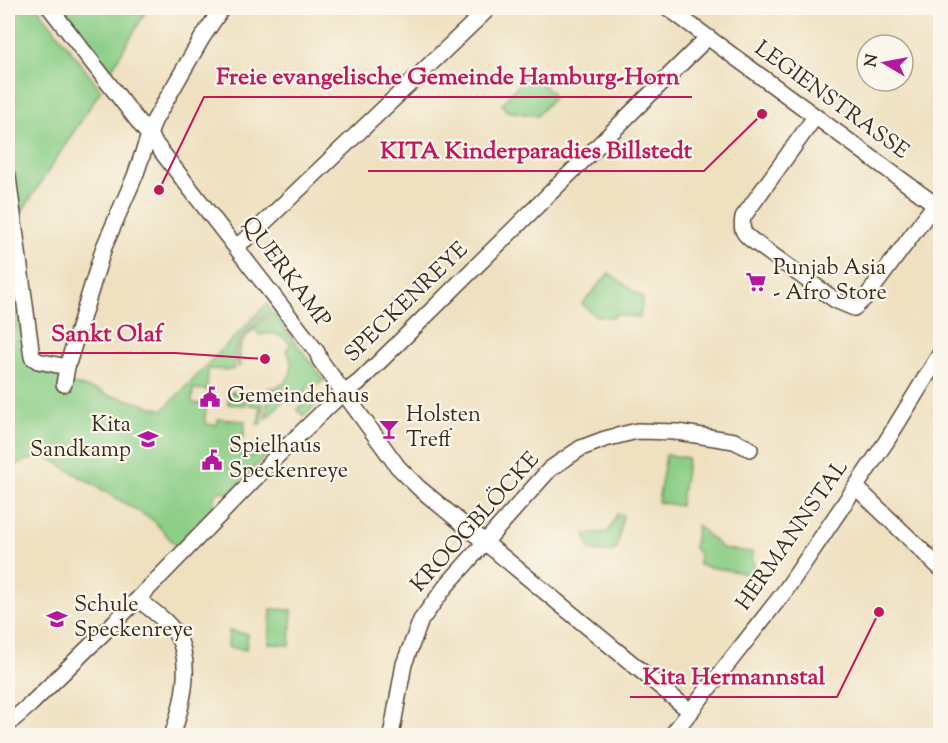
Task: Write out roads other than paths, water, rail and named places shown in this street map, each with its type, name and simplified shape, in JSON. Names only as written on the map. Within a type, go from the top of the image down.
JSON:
[{"type":"street","name":"QUERKAMP","points":[[51,8],[317,352],[396,464],[411,480],[691,712]]},
{"type":"street","points":[[64,384],[67,367],[104,247],[135,176],[154,121],[222,8]]},
{"type":"street","points":[[236,246],[250,236],[489,8]]},
{"type":"street","name":"LEGIENSTRASSE","points":[[668,8],[938,206]]},
{"type":"street","name":"SPECKENREYE","points":[[8,724],[138,599],[276,457],[359,382],[707,38]]},
{"type":"street","points":[[815,117],[743,217],[741,228],[744,234],[753,241],[835,300],[854,308],[867,296],[938,206]]},
{"type":"street","points":[[8,177],[32,357],[38,361],[67,367]]},
{"type":"street","name":"HERMANNSTAL","points":[[670,735],[691,712],[785,591],[856,487],[940,354]]},
{"type":"street","name":"KROOGBLÖCKE","points":[[391,735],[404,664],[422,620],[439,595],[550,469],[581,448],[637,431],[677,432],[734,441],[750,449]]},
{"type":"street","points":[[856,487],[940,568]]},
{"type":"street","points":[[138,599],[170,625],[181,645],[184,667],[183,685],[172,735]]},
{"type":"place","name":"KITA Kinderparadies Billstedt","points":[[762,114]]},
{"type":"place","name":"Freie evangelische Gemeinde Hamburg-Horn","points":[[159,190]]},
{"type":"place","name":"Punjab Asia - Afro Store","points":[[756,282]]},
{"type":"place","name":"Sankt Olaf","points":[[265,359]]},
{"type":"place","name":"Gemeindehaus","points":[[210,397]]},
{"type":"place","name":"Holsten Treff","points":[[389,429]]},
{"type":"place","name":"Kita Sandkamp","points":[[148,439]]},
{"type":"place","name":"Spielhaus Speckenreye","points":[[212,460]]},
{"type":"place","name":"Kita Hermannstal","points":[[879,612]]},
{"type":"place","name":"Schule Speckenreye","points":[[57,619]]}]
